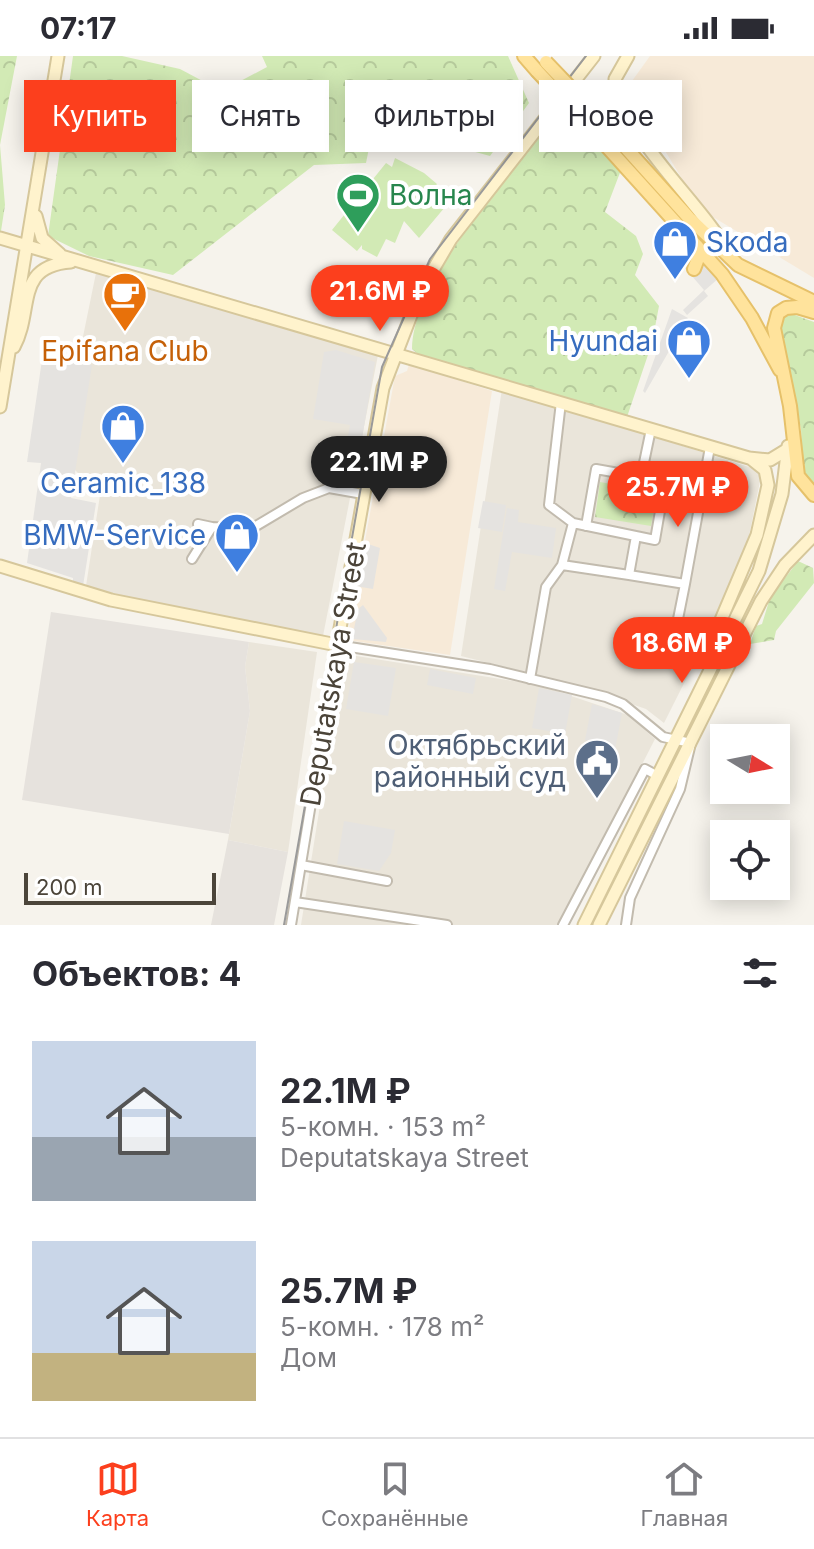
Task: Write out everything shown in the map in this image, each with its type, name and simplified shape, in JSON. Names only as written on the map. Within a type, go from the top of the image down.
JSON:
[{"type":"main road","points":[[0,407],[58,56]]},
{"type":"main road","points":[[524,56],[541,63],[556,80]]},
{"type":"main road","points":[[628,56],[615,79],[624,105],[652,151],[712,225],[732,259]]},
{"type":"main road","name":"Deputatskaya Street","points":[[337,645],[383,388],[394,356],[439,256],[589,58]]},
{"type":"main road","points":[[616,152],[648,192],[691,237],[743,303],[780,370]]},
{"type":"main road","points":[[624,152],[689,218],[751,274],[814,302]]},
{"type":"main road","points":[[648,192],[648,208]]},
{"type":"main road","points":[[34,209],[42,238],[71,261]]},
{"type":"main road","points":[[691,237],[700,253],[694,269]]},
{"type":"main road","points":[[0,238],[749,458],[770,460],[788,449]]},
{"type":"main road","points":[[9,356],[21,334],[32,281],[47,266],[71,261]]},
{"type":"main road","points":[[814,312],[793,307],[778,313],[774,328],[780,370],[790,406],[798,476],[814,495]]},
{"type":"main road","points":[[584,925],[759,571],[771,539],[788,449],[790,406]]},
{"type":"main road","points":[[720,648],[718,627],[757,535],[768,485],[765,470],[749,458]]},
{"type":"main road","points":[[599,925],[674,788],[691,743],[765,593],[814,535]]},
{"type":"main road","points":[[0,566],[111,600],[337,645]]},
{"type":"street","points":[[561,402],[549,505],[573,523],[586,526],[655,540],[665,482],[596,469],[586,526]]},
{"type":"street","points":[[641,477],[651,429]]},
{"type":"street","points":[[710,447],[677,624],[713,636],[718,627]]},
{"type":"street","points":[[198,524],[251,529],[303,498],[329,488],[363,494]]},
{"type":"street","points":[[530,679],[546,587],[562,565],[573,523]]},
{"type":"street","points":[[192,559],[212,527]]},
{"type":"street","points":[[629,575],[636,536]]},
{"type":"street","points":[[562,565],[685,584]]},
{"type":"street","points":[[337,645],[490,669],[623,704],[663,737],[675,737],[691,743]]},
{"type":"street","name":"Deputatskaya Street","points":[[291,925],[337,645]]},
{"type":"street","points":[[563,925],[645,769],[658,776]]},
{"type":"street","points":[[626,925],[630,898],[674,788]]},
{"type":"street","points":[[301,865],[387,881]]},
{"type":"street","points":[[295,902],[447,925]]},
{"type":"shaded area","points":[[650,56],[814,56],[814,278],[713,217],[687,187],[666,152],[682,152],[682,80],[633,80]]},
{"type":"shaded area","points":[[687,240],[719,278],[704,291],[708,296],[687,315],[683,310],[704,290],[672,253]]},
{"type":"shaded area","points":[[96,273],[378,355],[323,636],[163,606],[86,586],[100,495],[59,454]]},
{"type":"shaded area","points":[[672,309],[688,318],[645,393],[643,391]]},
{"type":"shaded area","points":[[336,350],[375,362],[358,462],[344,460],[350,425],[313,419],[324,352]]},
{"type":"shaded area","points":[[42,360],[92,365],[71,498],[96,503],[83,586],[73,583],[73,578],[27,563],[41,463],[27,462]]},
{"type":"shaded area","points":[[409,364],[492,391],[450,655],[347,640],[395,376],[407,371]]},
{"type":"shaded area","points":[[502,389],[762,471],[743,566],[664,723],[646,709],[573,684],[461,656]]},
{"type":"shaded area","points":[[483,501],[506,505],[502,532],[478,528]]},
{"type":"shaded area","points":[[507,508],[519,510],[518,522],[556,528],[552,558],[512,552],[505,591],[494,589]]},
{"type":"shaded area","points":[[362,542],[380,548],[373,589],[355,586]]},
{"type":"shaded area","points":[[363,605],[387,638],[386,642],[352,639],[358,609]]},
{"type":"shaded area","points":[[51,612],[249,642],[245,667],[250,711],[229,834],[22,800]]},
{"type":"shaded area","points":[[249,642],[317,652],[288,852],[228,840],[250,711],[245,667]]},
{"type":"shaded area","points":[[344,654],[538,685],[628,715],[655,739],[560,925],[301,925]]},
{"type":"shaded area","points":[[354,662],[396,668],[388,716],[346,709]]},
{"type":"shaded area","points":[[430,669],[476,678],[473,694],[427,685]]},
{"type":"shaded area","points":[[539,688],[572,695],[565,734],[532,728]]},
{"type":"shaded area","points":[[592,704],[622,713],[614,755],[593,753],[594,742],[585,740]]},
{"type":"shaded area","points":[[344,821],[395,830],[391,853],[379,871],[337,864]]},
{"type":"shaded area","points":[[228,840],[288,852],[274,925],[211,925]]},
{"type":"green space","points":[[0,56],[17,56],[0,145]]},
{"type":"green space","points":[[73,56],[122,56],[180,69],[201,80],[192,80],[192,152],[329,152],[329,80],[242,80],[267,67],[262,56],[508,56],[519,80],[345,80],[345,152],[368,152],[366,163],[314,165],[173,275],[89,256],[48,236],[60,152],[176,152],[176,80],[70,80]]},
{"type":"green space","points":[[523,90],[529,103],[523,111]]},
{"type":"green space","points":[[539,138],[539,152],[603,152],[621,170],[605,212],[636,236],[643,254],[635,275],[659,306],[652,343],[627,417],[420,356],[412,349],[416,322],[427,294],[485,204]]},
{"type":"green space","points":[[0,145],[5,205],[1,231],[0,231]]},
{"type":"green space","points":[[395,158],[424,173],[437,184],[430,193],[445,207],[419,238],[404,221],[395,243],[386,239],[377,257],[362,249],[362,245],[357,251],[332,230],[386,163],[392,167]]},
{"type":"green space","points":[[792,314],[814,322],[814,487],[803,474],[801,429],[778,325],[783,316]]},
{"type":"green space","points":[[600,482],[657,492],[651,526],[595,517]]},
{"type":"green space","points":[[798,561],[813,568],[814,583],[776,631],[774,640],[750,644],[756,626],[762,624],[770,598]]},
{"type":"tram line","points":[[284,925],[382,367],[430,259],[586,56]]},
{"type":"place","name":"Волна","points":[[358,234]]},
{"type":"place","name":"Skoda","points":[[675,281]]},
{"type":"place","name":"Epifana Club","points":[[125,333]]},
{"type":"place","name":"Hyundai","points":[[689,380]]},
{"type":"place","name":"Сeramic_138","points":[[123,465]]},
{"type":"place","name":"BMW-Service","points":[[237,574]]},
{"type":"place","name":"Октябрьский районный суд","points":[[597,800]]}]
